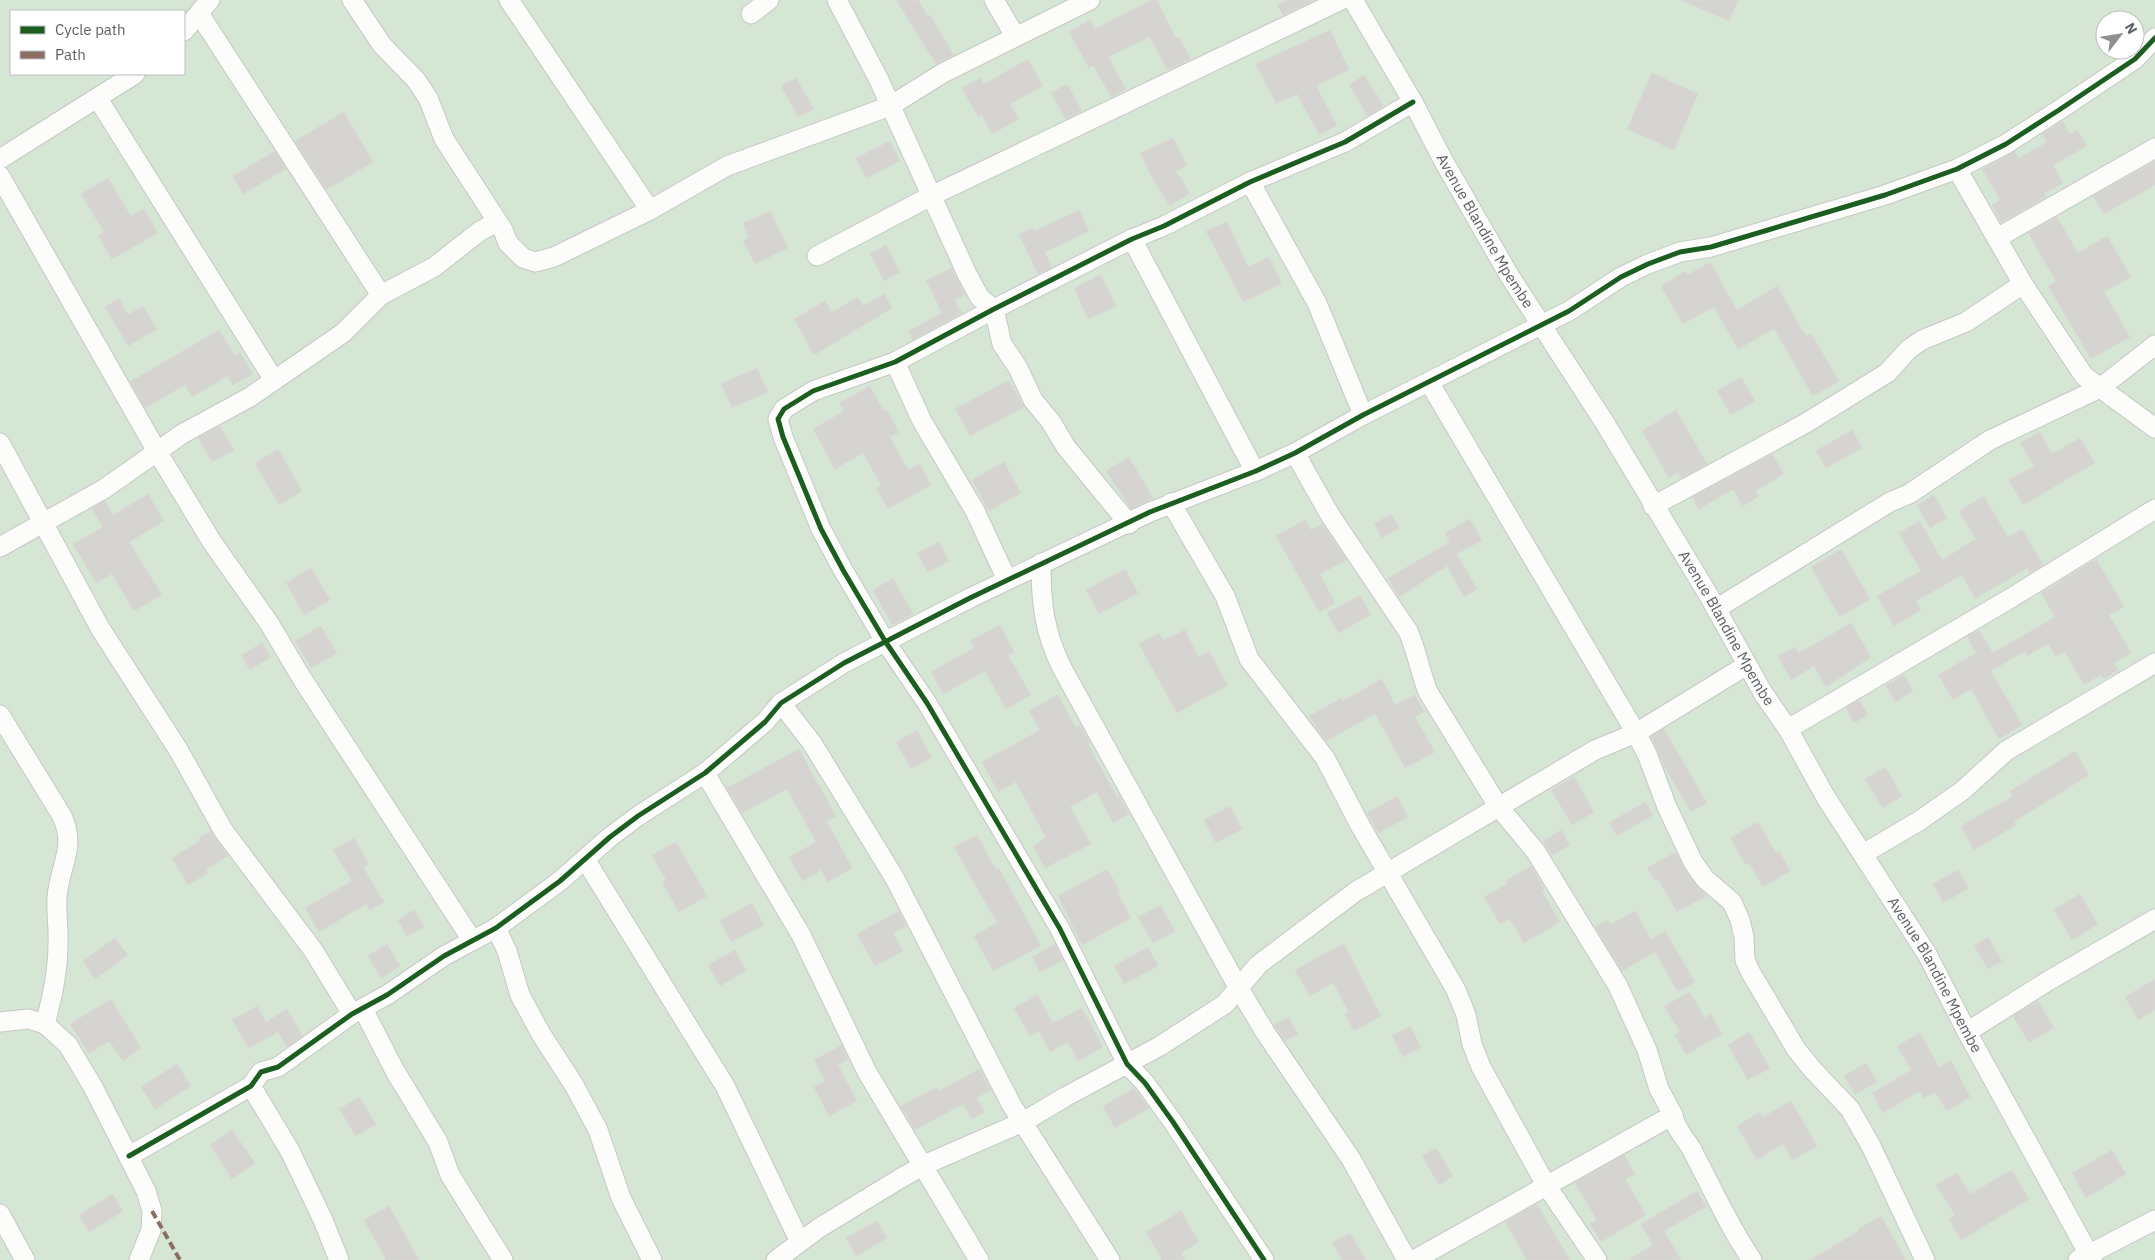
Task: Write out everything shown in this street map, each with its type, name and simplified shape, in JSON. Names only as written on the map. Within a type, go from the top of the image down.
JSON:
[{"type":"street","points":[[352,0],[382,45],[416,80],[428,98],[444,139],[503,230],[508,243],[516,253],[535,262],[554,257],[585,243],[650,210],[727,166],[890,106],[944,73],[1090,0]]},
{"type":"street","points":[[509,0],[650,210]]},
{"type":"street","points":[[751,14],[769,0]]},
{"type":"street","points":[[838,0],[980,298],[994,309],[1002,344],[1018,368],[1033,400],[1051,422],[1066,447],[1129,524]]},
{"type":"street","points":[[994,0],[1015,36]]},
{"type":"street","points":[[817,256],[931,196],[1342,0]]},
{"type":"street","name":"Avenue Blandine Mpembe","points":[[1353,0],[1494,250],[1603,420],[1716,609],[1746,666],[1788,729],[1825,796],[1927,954],[2086,1258]]},
{"type":"street","points":[[185,30],[205,7],[381,295]]},
{"type":"street","points":[[129,1156],[251,1086],[261,1072],[278,1067],[444,956],[496,928],[560,880],[610,836],[704,773],[765,722],[781,703],[844,663],[1041,563],[1171,503],[1256,471],[1295,453],[1363,415],[1542,325],[1628,274],[1664,258],[1680,252],[1711,247],[1885,195],[1957,169],[2006,144],[2059,110],[2135,59],[2155,38]]},
{"type":"street","points":[[0,159],[134,75]]},
{"type":"street","points":[[98,99],[274,380]]},
{"type":"street","points":[[1264,1260],[1174,1122],[1145,1083],[1127,1064],[1060,929],[927,703],[885,641],[821,528],[783,437],[778,419],[784,409],[813,391],[895,362],[1132,239],[1164,226],[1250,182],[1345,142],[1412,102]]},
{"type":"street","points":[[1997,238],[2155,148]]},
{"type":"street","points":[[1957,169],[2023,284],[2084,376],[2155,428]]},
{"type":"street","points":[[0,176],[158,453],[212,542],[269,624],[301,677],[472,940]]},
{"type":"street","points":[[1250,182],[1317,303],[1363,415]]},
{"type":"street","points":[[0,547],[43,522],[72,508],[158,453],[182,434],[250,397],[344,333],[381,295],[434,266],[480,231],[497,222]]},
{"type":"street","points":[[1132,239],[1256,471]]},
{"type":"street","points":[[1653,506],[1806,423],[1887,373],[1910,349],[1922,340],[1966,322],[2023,284]]},
{"type":"street","points":[[1716,609],[1890,502],[1910,494],[1990,440],[2100,388],[2155,345]]},
{"type":"street","points":[[895,362],[922,421],[975,511],[1007,580]]},
{"type":"street","points":[[1429,382],[1636,733],[1647,754],[1667,808],[1693,862],[1705,879],[1732,902],[1740,920],[1746,960],[1751,973],[1796,1049],[1812,1070],[1850,1109],[1871,1146],[1925,1260]]},
{"type":"street","points":[[0,443],[100,628],[180,752],[223,830],[314,950],[358,1012],[438,1142],[450,1175],[503,1260]]},
{"type":"street","points":[[1295,453],[1330,515],[1408,631],[1416,649],[1420,673],[1428,692],[1498,806],[1536,852],[1618,986],[1647,1050],[1659,1089],[1673,1115],[1674,1124],[1688,1144],[1732,1229],[1752,1260]]},
{"type":"street","points":[[1171,503],[1224,596],[1250,659],[1325,758],[1361,827],[1456,990],[1481,1067],[1546,1185],[1597,1260]]},
{"type":"street","points":[[1788,729],[2011,598],[2155,509]]},
{"type":"street","points":[[1041,563],[1043,612],[1051,645],[1238,988],[1265,1032],[1351,1159],[1407,1260]]},
{"type":"street","points":[[1863,854],[1919,822],[1962,791],[2006,751],[2155,663]]},
{"type":"street","points":[[776,1260],[847,1210],[924,1165],[1023,1122],[1127,1064],[1225,1004],[1258,965],[1270,955],[1355,892],[1387,871],[1414,858],[1498,806],[1541,784],[1595,750],[1636,733],[1746,666]]},
{"type":"street","points":[[781,703],[812,743],[894,877],[1023,1122],[1110,1260]]},
{"type":"street","points":[[0,715],[62,816],[68,831],[68,851],[57,898],[58,948],[52,1000],[45,1024]]},
{"type":"street","points":[[704,773],[801,935],[867,1072],[979,1260]]},
{"type":"street","points":[[585,859],[725,1086],[800,1242]]},
{"type":"street","points":[[1967,1032],[2048,981],[2155,919]]},
{"type":"street","points":[[496,928],[507,951],[520,994],[541,1034],[574,1084],[598,1130],[620,1198],[652,1260]]},
{"type":"street","points":[[0,1022],[28,1019],[45,1024],[68,1045],[146,1191],[152,1211],[151,1230],[140,1260]]},
{"type":"street","points":[[251,1086],[290,1151],[323,1220],[338,1260]]},
{"type":"street","points":[[1414,1260],[1673,1115]]},
{"type":"street","points":[[0,1214],[25,1260]]},
{"type":"street","points":[[2086,1258],[2155,1220]]},
{"type":"green space","points":[[0,0],[2155,0],[2155,1260],[0,1260]]},
{"type":"building","points":[[896,0],[918,0],[928,16],[930,15],[954,55],[936,64]]},
{"type":"building","points":[[1152,0],[1157,0],[1176,38],[1179,37],[1191,59],[1168,70],[1149,37],[1108,57],[1126,89],[1111,97],[1093,65],[1089,68],[1069,32],[1090,20],[1095,29]]},
{"type":"building","points":[[1286,0],[1315,0],[1283,15],[1277,5]]},
{"type":"building","points":[[1681,0],[1738,0],[1729,21]]},
{"type":"building","points":[[1330,30],[1349,70],[1316,86],[1337,125],[1319,135],[1297,94],[1276,104],[1256,64]]},
{"type":"building","points":[[1028,59],[1043,86],[1010,104],[1019,119],[992,134],[982,115],[978,117],[962,88],[980,78],[984,84]]},
{"type":"building","points":[[1652,73],[1698,94],[1674,150],[1627,129]]},
{"type":"building","points":[[1364,75],[1384,106],[1368,116],[1349,85]]},
{"type":"building","points":[[796,78],[814,109],[798,117],[781,86]]},
{"type":"building","points":[[1067,84],[1082,111],[1066,119],[1051,93]]},
{"type":"building","points":[[344,112],[373,162],[326,190],[295,141]]},
{"type":"building","points":[[2062,121],[2070,134],[2077,130],[2087,146],[2053,165],[2063,183],[2044,194],[2046,197],[2001,222],[1992,205],[2000,200],[1982,169],[2015,151],[2019,158],[2047,142],[2042,134]]},
{"type":"building","points":[[1173,138],[1187,166],[1176,171],[1190,193],[1170,206],[1151,176],[1140,153]]},
{"type":"building","points":[[890,141],[900,161],[866,178],[856,158]]},
{"type":"building","points":[[275,151],[286,169],[243,194],[233,176]]},
{"type":"building","points":[[2155,161],[2155,185],[2104,214],[2093,196]]},
{"type":"building","points":[[108,178],[131,216],[144,209],[158,233],[112,259],[98,236],[104,232],[81,194]]},
{"type":"building","points":[[1079,210],[1089,231],[1045,252],[1052,267],[1038,274],[1019,234],[1033,228],[1035,231]]},
{"type":"building","points":[[770,211],[788,248],[755,264],[743,241],[749,238],[743,223]]},
{"type":"building","points":[[2057,217],[2078,253],[2107,236],[2131,277],[2104,292],[2130,337],[2091,359],[2048,286],[2056,281],[2028,233]]},
{"type":"building","points":[[1227,222],[1248,267],[1269,257],[1282,284],[1243,302],[1206,231]]},
{"type":"building","points":[[886,245],[900,272],[884,281],[870,254]]},
{"type":"building","points":[[1710,262],[1737,310],[1777,286],[1806,336],[1811,333],[1839,381],[1813,396],[1774,329],[1738,349],[1714,307],[1683,324],[1661,286],[1686,271],[1688,275]]},
{"type":"building","points":[[952,268],[965,295],[954,300],[962,313],[913,340],[909,331],[942,313],[926,280]]},
{"type":"building","points":[[1101,275],[1116,306],[1088,319],[1074,288]]},
{"type":"building","points":[[884,294],[892,308],[814,355],[794,319],[825,301],[832,312],[858,297],[863,306]]},
{"type":"building","points":[[119,299],[128,315],[143,306],[157,329],[128,346],[105,307]]},
{"type":"building","points":[[219,330],[234,355],[240,352],[253,374],[233,385],[227,376],[192,397],[185,385],[145,408],[130,382]]},
{"type":"building","points":[[757,368],[768,392],[732,408],[721,384]]},
{"type":"building","points":[[1741,377],[1755,401],[1731,415],[1717,391]]},
{"type":"building","points":[[1009,380],[1024,407],[970,436],[955,409]]},
{"type":"building","points":[[870,386],[883,410],[886,409],[899,432],[890,437],[908,470],[920,464],[931,485],[888,509],[876,488],[881,485],[863,453],[835,469],[813,429],[844,411],[839,403]]},
{"type":"building","points":[[1676,410],[1707,464],[1681,478],[1678,472],[1669,478],[1642,431]]},
{"type":"building","points":[[220,426],[234,450],[212,462],[198,438]]},
{"type":"building","points":[[1852,430],[1862,448],[1826,468],[1816,451]]},
{"type":"building","points":[[2040,432],[2052,454],[2080,438],[2095,463],[2023,505],[2009,480],[2034,466],[2020,443]]},
{"type":"building","points":[[278,449],[302,491],[279,505],[255,463]]},
{"type":"building","points":[[1772,454],[1784,474],[1755,491],[1758,497],[1743,506],[1733,489],[1699,509],[1692,497]]},
{"type":"building","points":[[1129,457],[1153,498],[1131,509],[1106,471]]},
{"type":"building","points":[[1004,462],[1021,493],[989,511],[972,480]]},
{"type":"building","points":[[148,494],[164,521],[129,542],[162,595],[134,611],[112,574],[96,583],[73,544],[103,527],[92,509],[105,501],[113,515]]},
{"type":"building","points":[[1934,495],[1947,518],[1930,528],[1917,505]]},
{"type":"building","points":[[1984,496],[2008,537],[2022,529],[2043,565],[2030,573],[2027,568],[1975,599],[1962,575],[1916,601],[1921,610],[1894,626],[1877,596],[1921,571],[1899,533],[1920,521],[1942,560],[1976,539],[1959,511]]},
{"type":"building","points":[[1391,514],[1399,528],[1382,538],[1374,524]]},
{"type":"building","points":[[1470,519],[1482,540],[1457,554],[1477,589],[1464,597],[1447,566],[1399,597],[1388,578],[1450,542],[1445,533]]},
{"type":"building","points":[[1305,520],[1311,530],[1322,524],[1347,560],[1320,574],[1335,603],[1319,612],[1276,536]]},
{"type":"building","points":[[939,542],[949,561],[928,572],[917,553]]},
{"type":"building","points":[[1841,549],[1870,599],[1840,617],[1811,567]]},
{"type":"building","points":[[2096,559],[2124,607],[2109,615],[2131,653],[2114,663],[2118,670],[2104,679],[2101,675],[2084,685],[2065,652],[2056,657],[2048,644],[2027,656],[2025,651],[1991,671],[2022,725],[1999,739],[1971,689],[1953,700],[1938,675],[1976,653],[1967,637],[1979,630],[1993,653],[2055,617],[2041,593]]},
{"type":"building","points":[[311,568],[330,600],[304,615],[286,583]]},
{"type":"building","points":[[1125,569],[1138,593],[1099,614],[1086,590]]},
{"type":"building","points":[[893,578],[913,614],[892,625],[873,590]]},
{"type":"building","points":[[1360,595],[1371,615],[1338,633],[1327,613]]},
{"type":"building","points":[[1851,623],[1871,657],[1826,687],[1814,666],[1791,680],[1778,656],[1795,647],[1799,653]]},
{"type":"building","points":[[1000,625],[1014,652],[1008,655],[1031,695],[1006,709],[985,671],[943,694],[931,672],[974,648],[970,641]]},
{"type":"building","points":[[321,626],[337,653],[311,668],[295,641]]},
{"type":"building","points":[[1185,630],[1198,657],[1209,651],[1228,685],[1177,713],[1139,644],[1159,633],[1163,640]]},
{"type":"building","points":[[262,643],[271,657],[250,670],[241,655]]},
{"type":"building","points":[[1904,675],[1913,691],[1895,702],[1886,686]]},
{"type":"building","points":[[1382,679],[1395,705],[1415,695],[1424,712],[1415,717],[1435,752],[1405,768],[1375,714],[1326,741],[1309,716],[1342,698],[1343,701]]},
{"type":"building","points":[[1058,695],[1076,728],[1080,725],[1090,743],[1088,744],[1117,797],[1119,795],[1129,814],[1113,823],[1097,792],[1070,807],[1091,844],[1045,868],[1033,846],[1046,838],[1016,782],[998,792],[982,762],[1040,730],[1029,711]]},
{"type":"building","points":[[1859,700],[1868,715],[1854,723],[1846,708]]},
{"type":"building","points":[[1664,729],[1707,803],[1691,812],[1663,764],[1651,737]]},
{"type":"building","points":[[917,730],[932,758],[911,769],[896,742]]},
{"type":"building","points":[[799,749],[836,816],[827,821],[852,868],[828,882],[821,870],[802,881],[789,857],[816,842],[787,789],[742,813],[727,788]]},
{"type":"building","points":[[2075,751],[2089,775],[2014,822],[2016,825],[1974,850],[1961,826],[2013,796],[2010,791]]},
{"type":"building","points":[[1885,767],[1902,796],[1883,808],[1865,779]]},
{"type":"building","points":[[1574,777],[1594,812],[1572,825],[1551,790]]},
{"type":"building","points":[[1397,796],[1408,817],[1378,833],[1367,813]]},
{"type":"building","points":[[1645,802],[1653,815],[1617,836],[1609,823]]},
{"type":"building","points":[[1230,806],[1242,829],[1216,843],[1204,820]]},
{"type":"building","points":[[1758,822],[1776,853],[1779,851],[1790,871],[1763,887],[1749,863],[1746,865],[1730,838]]},
{"type":"building","points":[[1561,830],[1570,845],[1552,855],[1543,841]]},
{"type":"building","points":[[211,831],[228,856],[206,869],[208,873],[188,885],[172,858],[200,841],[199,838]]},
{"type":"building","points":[[977,835],[996,870],[999,868],[1041,946],[993,971],[974,936],[997,923],[954,847]]},
{"type":"building","points":[[354,838],[369,864],[363,867],[384,902],[370,910],[366,904],[319,932],[305,908],[352,881],[333,850]]},
{"type":"building","points":[[676,842],[707,896],[679,912],[662,882],[666,880],[652,855]]},
{"type":"building","points":[[1676,852],[1684,868],[1706,896],[1677,912],[1658,879],[1655,881],[1647,868]]},
{"type":"building","points":[[1531,866],[1545,890],[1542,891],[1560,922],[1524,943],[1510,919],[1500,924],[1484,897],[1507,884],[1505,881]]},
{"type":"building","points":[[1107,869],[1120,891],[1117,892],[1131,918],[1082,945],[1058,896]]},
{"type":"building","points":[[1958,870],[1969,888],[1943,903],[1933,884]]},
{"type":"building","points":[[2080,894],[2098,924],[2072,940],[2054,909]]},
{"type":"building","points":[[752,903],[764,925],[731,942],[720,920]]},
{"type":"building","points":[[1161,905],[1175,931],[1153,943],[1138,917]]},
{"type":"building","points":[[414,910],[424,927],[407,936],[398,920]]},
{"type":"building","points":[[899,911],[906,926],[893,933],[903,951],[875,966],[857,934]]},
{"type":"building","points":[[1635,911],[1651,939],[1665,931],[1695,982],[1678,992],[1655,952],[1622,971],[1595,927],[1608,920],[1610,925]]},
{"type":"building","points":[[1988,937],[2002,961],[1988,969],[1974,946]]},
{"type":"building","points":[[115,938],[128,955],[95,979],[83,961]]},
{"type":"building","points":[[1344,943],[1381,1016],[1354,1031],[1345,1014],[1349,1012],[1333,983],[1310,996],[1295,970]]},
{"type":"building","points":[[387,944],[400,966],[381,978],[368,956]]},
{"type":"building","points":[[1055,944],[1063,960],[1040,972],[1032,957]]},
{"type":"building","points":[[1148,947],[1158,966],[1124,984],[1114,966]]},
{"type":"building","points":[[735,950],[746,971],[720,986],[708,965]]},
{"type":"building","points":[[2155,979],[2155,1010],[2138,1020],[2125,997]]},
{"type":"building","points":[[1690,992],[1705,1018],[1711,1014],[1722,1034],[1686,1055],[1675,1035],[1680,1032],[1664,1006]]},
{"type":"building","points":[[1038,995],[1053,1023],[1082,1008],[1103,1047],[1078,1061],[1068,1042],[1050,1052],[1039,1031],[1030,1036],[1014,1008]]},
{"type":"building","points":[[111,999],[141,1048],[123,1061],[109,1041],[89,1054],[70,1024]]},
{"type":"building","points":[[2038,1001],[2054,1028],[2029,1043],[2013,1016]]},
{"type":"building","points":[[257,1006],[266,1022],[287,1009],[303,1036],[287,1047],[278,1032],[249,1048],[232,1020]]},
{"type":"building","points":[[1289,1017],[1298,1034],[1285,1041],[1274,1025]]},
{"type":"building","points":[[1410,1026],[1421,1047],[1403,1057],[1392,1036]]},
{"type":"building","points":[[1749,1032],[1770,1068],[1748,1080],[1728,1045]]},
{"type":"building","points":[[1920,1033],[1939,1067],[1951,1060],[1970,1097],[1947,1111],[1935,1092],[1924,1098],[1920,1091],[1883,1113],[1872,1093],[1911,1070],[1897,1046]]},
{"type":"building","points":[[842,1045],[848,1059],[838,1065],[857,1101],[829,1116],[814,1087],[825,1081],[814,1060]]},
{"type":"building","points":[[1866,1063],[1877,1082],[1855,1094],[1844,1076]]},
{"type":"building","points":[[177,1064],[191,1086],[155,1109],[141,1087]]},
{"type":"building","points":[[979,1069],[991,1090],[977,1098],[985,1112],[972,1119],[963,1104],[915,1130],[901,1106],[937,1087],[939,1091]]},
{"type":"building","points":[[1134,1088],[1149,1108],[1115,1128],[1103,1106]]},
{"type":"building","points":[[359,1097],[376,1124],[356,1136],[339,1109]]},
{"type":"building","points":[[1791,1101],[1817,1146],[1792,1160],[1783,1144],[1757,1160],[1737,1126],[1760,1112],[1763,1117]]},
{"type":"building","points":[[232,1130],[255,1163],[232,1179],[210,1145]]},
{"type":"building","points":[[1436,1148],[1453,1176],[1439,1185],[1422,1156]]},
{"type":"building","points":[[2112,1150],[2126,1174],[2086,1198],[2072,1173]]},
{"type":"building","points":[[1624,1155],[1635,1174],[1625,1179],[1646,1215],[1601,1242],[1590,1224],[1597,1220],[1575,1183]]},
{"type":"building","points":[[2012,1170],[2029,1199],[1961,1240],[1949,1219],[1955,1215],[1936,1185],[1957,1173],[1970,1194]]},
{"type":"building","points":[[1697,1191],[1706,1207],[1664,1231],[1681,1260],[1628,1260],[1653,1245],[1641,1224]]},
{"type":"building","points":[[113,1194],[123,1211],[89,1232],[79,1215]]},
{"type":"building","points":[[1537,1204],[1570,1260],[1527,1260],[1505,1222]]},
{"type":"building","points":[[389,1206],[419,1260],[386,1260],[364,1220]]},
{"type":"building","points":[[1181,1211],[1199,1242],[1181,1253],[1185,1260],[1162,1260],[1146,1232]]},
{"type":"building","points":[[1881,1216],[1906,1260],[1810,1260],[1859,1231],[1858,1229]]},
{"type":"building","points":[[877,1221],[887,1238],[856,1256],[846,1238]]},
{"type":"building","points":[[1350,1233],[1366,1260],[1342,1260],[1332,1243]]},
{"type":"marked path","points":[[152,1211],[180,1260]]},
{"type":"cycle path","points":[[129,1156],[251,1086],[261,1072],[278,1067],[352,1014],[387,995],[444,956],[496,928],[560,881],[610,837],[638,816],[705,773],[765,722],[781,703],[844,663],[970,598],[1150,512],[1256,471],[1295,453],[1363,415],[1569,311],[1621,277],[1648,264],[1680,252],[1711,247],[1885,195],[1957,169],[2006,144],[2059,110],[2135,59],[2155,38]]},
{"type":"cycle path","points":[[1264,1260],[1173,1122],[1145,1083],[1127,1064],[1060,929],[927,703],[885,641],[843,570],[821,529],[783,437],[778,419],[784,409],[813,391],[895,362],[1132,239],[1164,226],[1250,182],[1345,142],[1413,102]]}]
